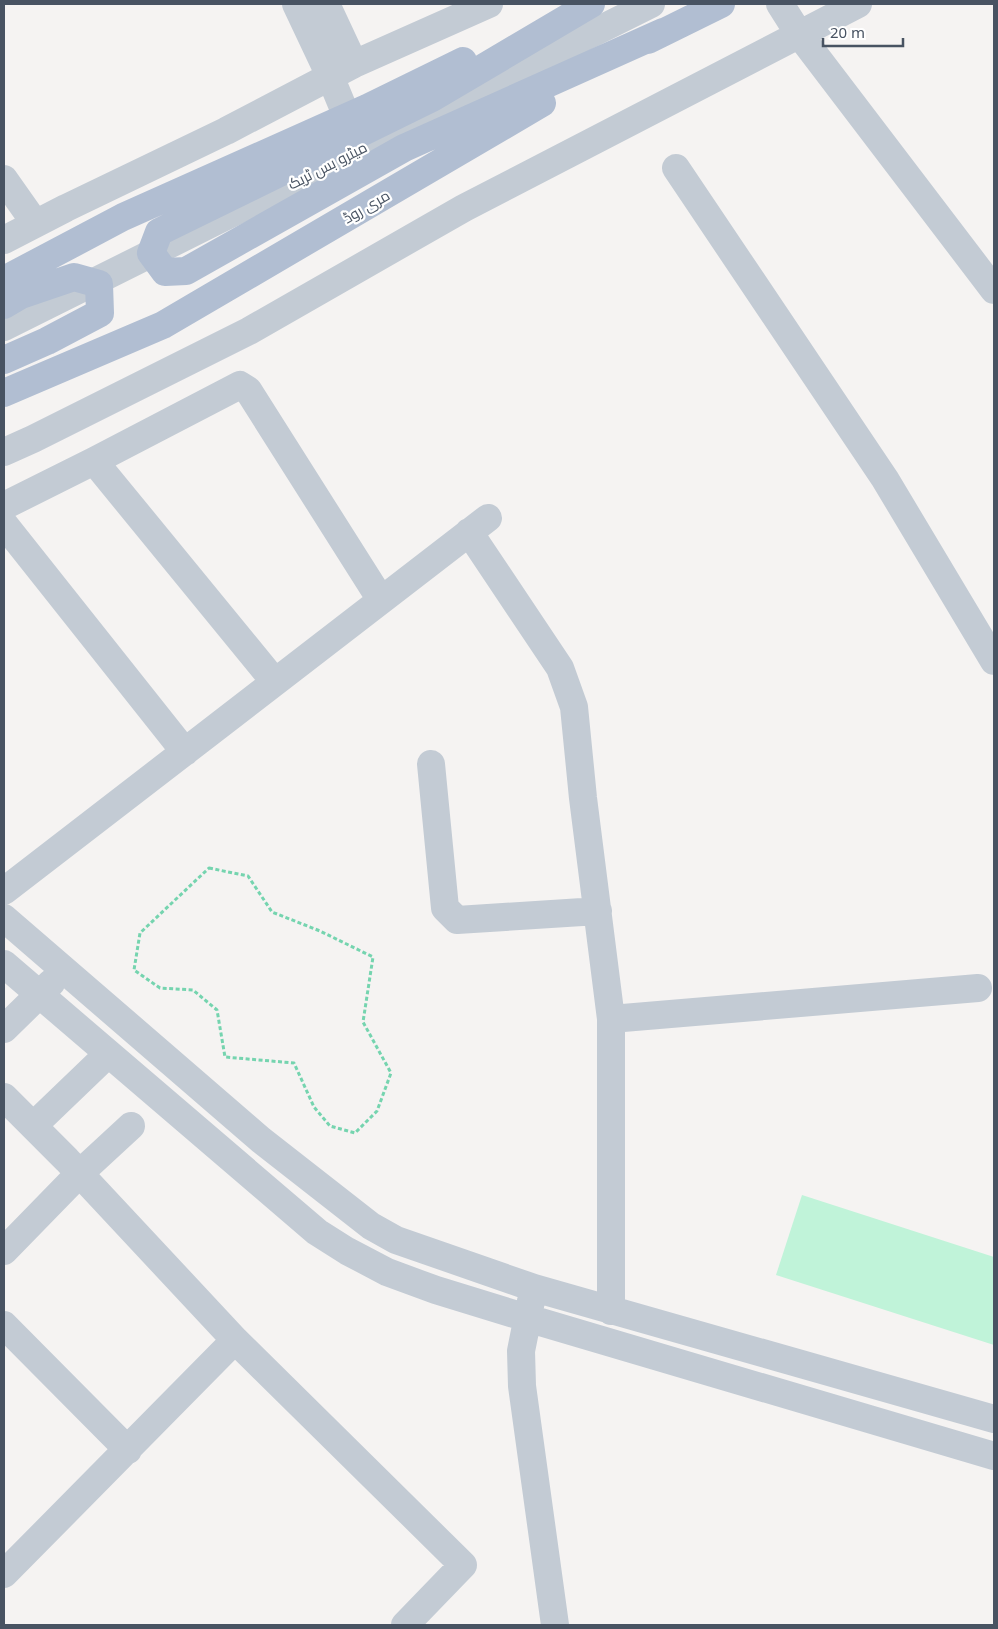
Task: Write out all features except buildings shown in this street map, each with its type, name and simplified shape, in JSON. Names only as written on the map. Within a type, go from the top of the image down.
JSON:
[{"type":"main road","points":[[4,280],[123,217],[346,117],[581,4]]},
{"type":"main road","points":[[592,4],[432,98],[159,232],[151,252],[165,272],[186,271],[404,148],[663,32]]},
{"type":"main road","name":"مری روڈ","points":[[4,393],[163,326],[663,32],[721,4]]},
{"type":"main road","points":[[4,305],[22,295],[74,277],[98,284],[100,313],[47,341],[4,360]]},
{"type":"street","points":[[296,4],[330,76],[346,117]]},
{"type":"street","points":[[326,4],[354,64]]},
{"type":"street","points":[[4,240],[35,223],[226,131],[354,64],[489,4]]},
{"type":"street","name":"میٹرو بس ٹریک","points":[[4,327],[651,4]]},
{"type":"street","points":[[780,4],[799,34],[994,290]]},
{"type":"street","points":[[4,452],[33,440],[248,332],[464,208],[858,4]]},
{"type":"street","points":[[676,168],[885,479],[994,661]]},
{"type":"street","points":[[4,178],[35,223]]},
{"type":"street","points":[[4,506],[240,385],[248,390],[380,600]]},
{"type":"street","points":[[94,461],[275,682]]},
{"type":"street","points":[[4,524],[185,752]]},
{"type":"street","points":[[4,891],[479,525],[560,668],[574,707],[583,798],[611,1019],[611,1311]]},
{"type":"street","points":[[431,764],[445,908],[457,920],[598,911]]},
{"type":"street","points":[[4,918],[262,1140],[371,1226],[396,1240],[534,1288],[994,1419]]},
{"type":"street","points":[[4,964],[317,1232],[387,1272],[436,1290],[527,1318],[994,1456]]},
{"type":"street","points":[[4,1029],[64,969]]},
{"type":"street","points":[[611,1019],[978,988]]},
{"type":"street","points":[[33,1126],[108,1054]]},
{"type":"street","points":[[4,1098],[80,1174],[235,1340],[463,1565],[405,1625]]},
{"type":"street","points":[[4,1251],[80,1174],[131,1126]]},
{"type":"street","points":[[534,1288],[521,1352],[522,1386],[555,1625]]},
{"type":"street","points":[[4,1325],[128,1450]]},
{"type":"street","points":[[4,1574],[235,1340]]},
{"type":"path","points":[[209,868],[248,876],[272,912],[320,931],[373,957],[363,1022],[391,1073],[377,1111],[355,1133],[330,1126],[314,1107],[294,1063],[225,1057],[217,1010],[194,990],[160,988],[134,970],[140,933],[209,868]]},
{"type":"green space","points":[[802,1195],[994,1257],[994,1345],[776,1275]]}]
